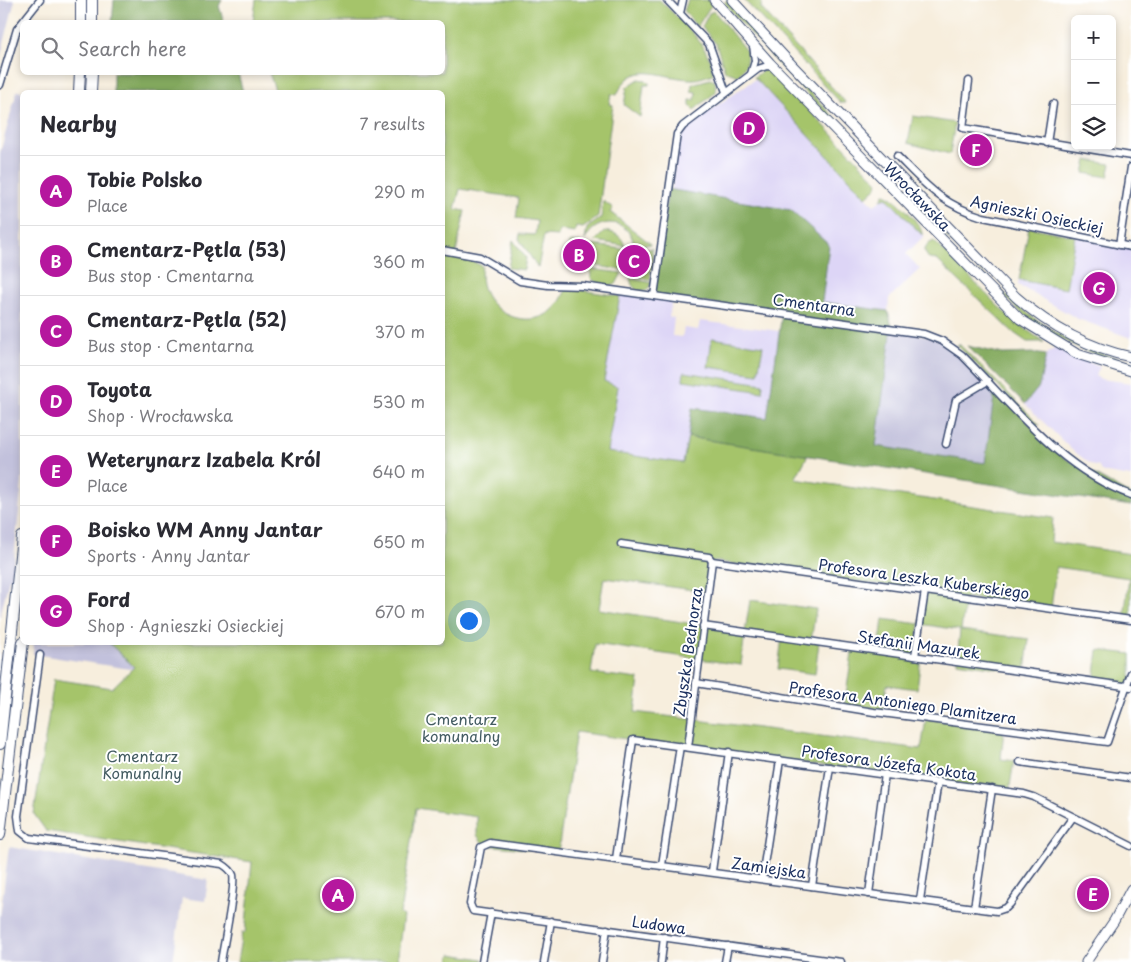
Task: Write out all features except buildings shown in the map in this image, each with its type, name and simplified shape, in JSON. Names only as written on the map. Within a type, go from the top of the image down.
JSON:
[{"type":"main road","points":[[81,0],[81,20]]},
{"type":"main road","points":[[92,0],[92,20]]},
{"type":"main road","name":"Wrocławska","points":[[714,0],[774,67],[1020,319],[1077,354],[1131,371]]},
{"type":"main road","name":"Wrocławska","points":[[732,0],[793,66],[1023,303],[1047,321],[1078,339],[1131,357]]},
{"type":"main road","points":[[79,90],[80,75]]},
{"type":"main road","points":[[91,90],[92,75]]},
{"type":"main road","points":[[0,744],[20,556]]},
{"type":"main road","points":[[0,835],[23,645]]},
{"type":"main road","points":[[1086,962],[1131,890]]},
{"type":"street","points":[[25,20],[40,0]]},
{"type":"street","points":[[667,0],[709,44],[726,92]]},
{"type":"street","points":[[680,13],[683,0]]},
{"type":"street","points":[[0,85],[20,26]]},
{"type":"street","points":[[751,74],[755,61],[752,43]]},
{"type":"street","points":[[654,296],[675,138],[683,126],[751,74],[762,67],[774,67]]},
{"type":"street","points":[[968,81],[963,128],[1131,156]]},
{"type":"street","points":[[1047,143],[1053,104]]},
{"type":"street","name":"Agnieszki Osieckiej","points":[[897,156],[938,197],[960,210],[983,217],[1131,247]]},
{"type":"street","points":[[1119,244],[1131,167]]},
{"type":"street","name":"Cmentarna","points":[[445,251],[480,257],[520,281],[548,285],[583,286],[924,334],[953,347],[1070,463],[1104,484],[1131,495]]},
{"type":"street","points":[[946,444],[956,400],[988,381]]},
{"type":"street","name":"Profesora Leszka Kuberskiego","points":[[621,544],[709,557],[712,561],[1131,620]]},
{"type":"street","name":"Zbyszka Bednorza","points":[[688,747],[712,561]]},
{"type":"street","points":[[915,656],[924,591]]},
{"type":"street","name":"Stefanii Mazurek","points":[[703,626],[1129,687]]},
{"type":"street","points":[[40,655],[18,816],[20,831],[29,838],[222,864],[229,869],[233,876],[221,962]]},
{"type":"street","points":[[1129,687],[1131,673]]},
{"type":"street","name":"Profesora Antoniego Plamitzera","points":[[696,683],[874,712],[1107,742],[1129,687]]},
{"type":"street","name":"Profesora Józefa Kokota","points":[[616,860],[633,740],[1029,795],[1131,846]]},
{"type":"street","points":[[662,865],[680,746]]},
{"type":"street","points":[[712,871],[729,752]]},
{"type":"street","points":[[762,878],[780,760]]},
{"type":"street","points":[[1020,762],[1131,778]]},
{"type":"street","points":[[812,886],[830,767]]},
{"type":"street","points":[[869,894],[885,774]]},
{"type":"street","points":[[920,900],[938,781]]},
{"type":"street","points":[[974,908],[992,789]]},
{"type":"street","name":"Zamiejska","points":[[473,911],[470,904],[481,848],[490,843],[712,871],[997,911],[1006,908],[1073,817]]},
{"type":"street","name":"Ludowa","points":[[473,911],[728,946],[788,958],[841,962]]},
{"type":"street","points":[[482,962],[491,913]]},
{"type":"street","points":[[544,962],[550,921]]},
{"type":"street","points":[[602,962],[607,929]]},
{"type":"street","points":[[661,962],[664,937]]},
{"type":"street","points":[[725,962],[728,946]]},
{"type":"shaded area","points":[[0,0],[15,0],[0,59]]},
{"type":"shaded area","points":[[755,79],[874,205],[886,197],[924,236],[906,254],[920,269],[889,298],[888,311],[822,302],[829,245],[791,210],[672,190],[676,152],[682,134],[691,124]]},
{"type":"shaded area","points":[[17,91],[20,91],[20,502],[12,577],[9,579],[0,617],[0,153]]},
{"type":"shaded area","points":[[1075,236],[1131,247],[1131,338],[1078,319],[1018,285],[1019,280],[1066,289]]},
{"type":"shaded area","points":[[621,291],[672,298],[669,317],[674,318],[672,336],[682,337],[684,328],[698,330],[700,321],[779,331],[767,418],[692,408],[684,463],[607,452],[618,387],[604,381]]},
{"type":"shaded area","points":[[892,327],[942,341],[995,389],[986,463],[876,446]]},
{"type":"shaded area","points":[[1055,348],[1100,367],[1095,376],[1101,379],[1131,383],[1131,477],[1101,472],[1099,467],[1092,465],[1071,449],[1025,404],[1039,387],[1046,355]]},
{"type":"shaded area","points":[[34,645],[111,645],[135,667],[130,669],[33,654]]},
{"type":"shaded area","points":[[9,847],[208,880],[205,901],[182,898],[173,962],[0,962],[0,917]]},
{"type":"green space","points":[[114,0],[222,0],[219,6],[223,20],[112,20]]},
{"type":"green space","points":[[256,0],[660,0],[685,25],[706,52],[713,74],[693,79],[639,73],[623,84],[617,95],[611,94],[609,104],[613,105],[598,217],[583,228],[576,227],[575,232],[559,230],[558,236],[544,235],[538,268],[519,239],[520,234],[535,235],[537,221],[516,218],[519,198],[460,189],[455,209],[465,211],[456,253],[482,266],[482,284],[489,299],[500,310],[514,317],[529,319],[544,315],[557,305],[566,288],[620,296],[604,381],[618,387],[607,452],[683,463],[688,437],[808,455],[795,479],[1053,518],[1051,542],[1131,554],[1131,620],[1124,619],[1129,578],[1056,567],[1051,609],[966,597],[961,630],[1029,639],[1025,672],[957,662],[960,630],[920,624],[924,591],[713,561],[708,592],[604,578],[599,609],[745,632],[741,665],[595,644],[591,673],[639,679],[635,712],[921,749],[926,719],[1004,729],[1001,759],[1014,761],[1009,792],[576,732],[558,852],[484,845],[477,835],[477,817],[416,808],[400,914],[403,916],[397,962],[237,962],[242,933],[245,933],[252,862],[46,831],[34,814],[54,679],[112,688],[134,667],[111,645],[445,645],[445,90],[275,90],[270,75],[445,75],[445,20],[253,20]]},
{"type":"green space","points":[[688,0],[708,0],[712,4],[697,27],[684,11]]},
{"type":"green space","points":[[728,0],[816,98],[973,263],[1007,296],[1064,338],[1097,352],[1131,362],[1131,366],[1086,351],[1044,329],[1018,310],[780,66],[724,3]]},
{"type":"green space","points":[[744,0],[762,0],[761,8],[846,103],[841,103]]},
{"type":"green space","points":[[714,11],[747,52],[746,65],[738,76],[725,71],[716,44],[702,27],[709,13]]},
{"type":"green space","points":[[765,69],[772,71],[878,182],[877,187],[866,197],[754,77]]},
{"type":"green space","points":[[113,75],[239,75],[242,90],[113,90]]},
{"type":"green space","points":[[639,79],[646,80],[649,83],[649,85],[644,85],[640,117],[624,105],[627,87]]},
{"type":"green space","points":[[710,79],[715,81],[716,92],[694,110],[690,106],[690,100],[695,100],[696,92],[691,91],[692,84]]},
{"type":"green space","points":[[913,116],[955,123],[950,154],[908,143]]},
{"type":"green space","points":[[967,142],[988,146],[986,158],[965,154]]},
{"type":"green space","points":[[1087,160],[1111,164],[1108,177],[1084,173]]},
{"type":"green space","points":[[668,189],[791,210],[829,245],[822,302],[888,311],[892,327],[876,446],[985,463],[995,389],[1063,457],[1131,495],[1131,506],[688,437],[692,408],[767,418],[782,313],[654,296]]},
{"type":"green space","points":[[884,194],[894,199],[907,211],[918,225],[922,235],[886,197],[881,200]]},
{"type":"green space","points":[[603,201],[613,208],[610,212],[651,244],[634,247],[632,237],[627,230],[621,225],[613,223],[597,226],[585,240],[587,228],[601,218]]},
{"type":"green space","points":[[1029,227],[1075,236],[1066,289],[1019,280]]},
{"type":"green space","points":[[604,232],[611,232],[617,235],[622,239],[625,246],[595,241]]},
{"type":"green space","points":[[513,240],[526,258],[524,270],[508,268]]},
{"type":"green space","points":[[934,241],[999,307],[1017,323],[1044,342],[1027,342],[1014,333],[937,260],[929,259],[924,251],[928,244]]},
{"type":"green space","points":[[570,242],[580,243],[577,264],[567,262]]},
{"type":"green space","points":[[593,245],[624,249],[622,270],[591,265]]},
{"type":"green space","points":[[652,248],[653,258],[650,280],[634,276],[638,251]]},
{"type":"green space","points":[[590,269],[622,273],[616,284],[606,286],[597,283],[591,278]]},
{"type":"green space","points":[[630,278],[652,283],[647,290],[637,291],[632,285]]},
{"type":"green space","points":[[712,338],[763,346],[758,374],[708,367]]},
{"type":"green space","points":[[959,344],[1040,425],[1036,424],[957,345]]},
{"type":"green space","points":[[967,346],[1003,354],[1033,353],[1046,355],[1039,387],[1025,404]]},
{"type":"green space","points":[[684,372],[763,384],[762,392],[683,380]]},
{"type":"green space","points":[[750,600],[816,609],[811,641],[819,642],[815,674],[778,669],[782,637],[745,632]]},
{"type":"green space","points":[[883,619],[920,624],[915,656],[921,657],[917,689],[887,685],[882,713],[844,708],[853,647],[879,651]]},
{"type":"green space","points":[[1098,650],[1131,654],[1131,687],[1094,682]]},
{"type":"green space","points":[[451,954],[483,959],[482,962],[449,962]]},
{"type":"place","name":"Toyota","points":[[749,128]]},
{"type":"place","name":"Boisko WM Anny Jantar","points":[[976,150]]},
{"type":"place","name":"Cmentarz-Pętla (53)","points":[[579,255]]},
{"type":"place","name":"Cmentarz-Pętla (52)","points":[[634,261]]},
{"type":"place","name":"Ford","points":[[1099,288]]},
{"type":"place","name":"Weterynarz Izabela Król","points":[[1093,894]]},
{"type":"place","name":"Tobie Polsko","points":[[338,895]]},
{"type":"park label","name":"Cmentarz komunalny","points":[[461,726]]},
{"type":"park label","name":"Cmentarz Komunalny","points":[[142,764]]}]
